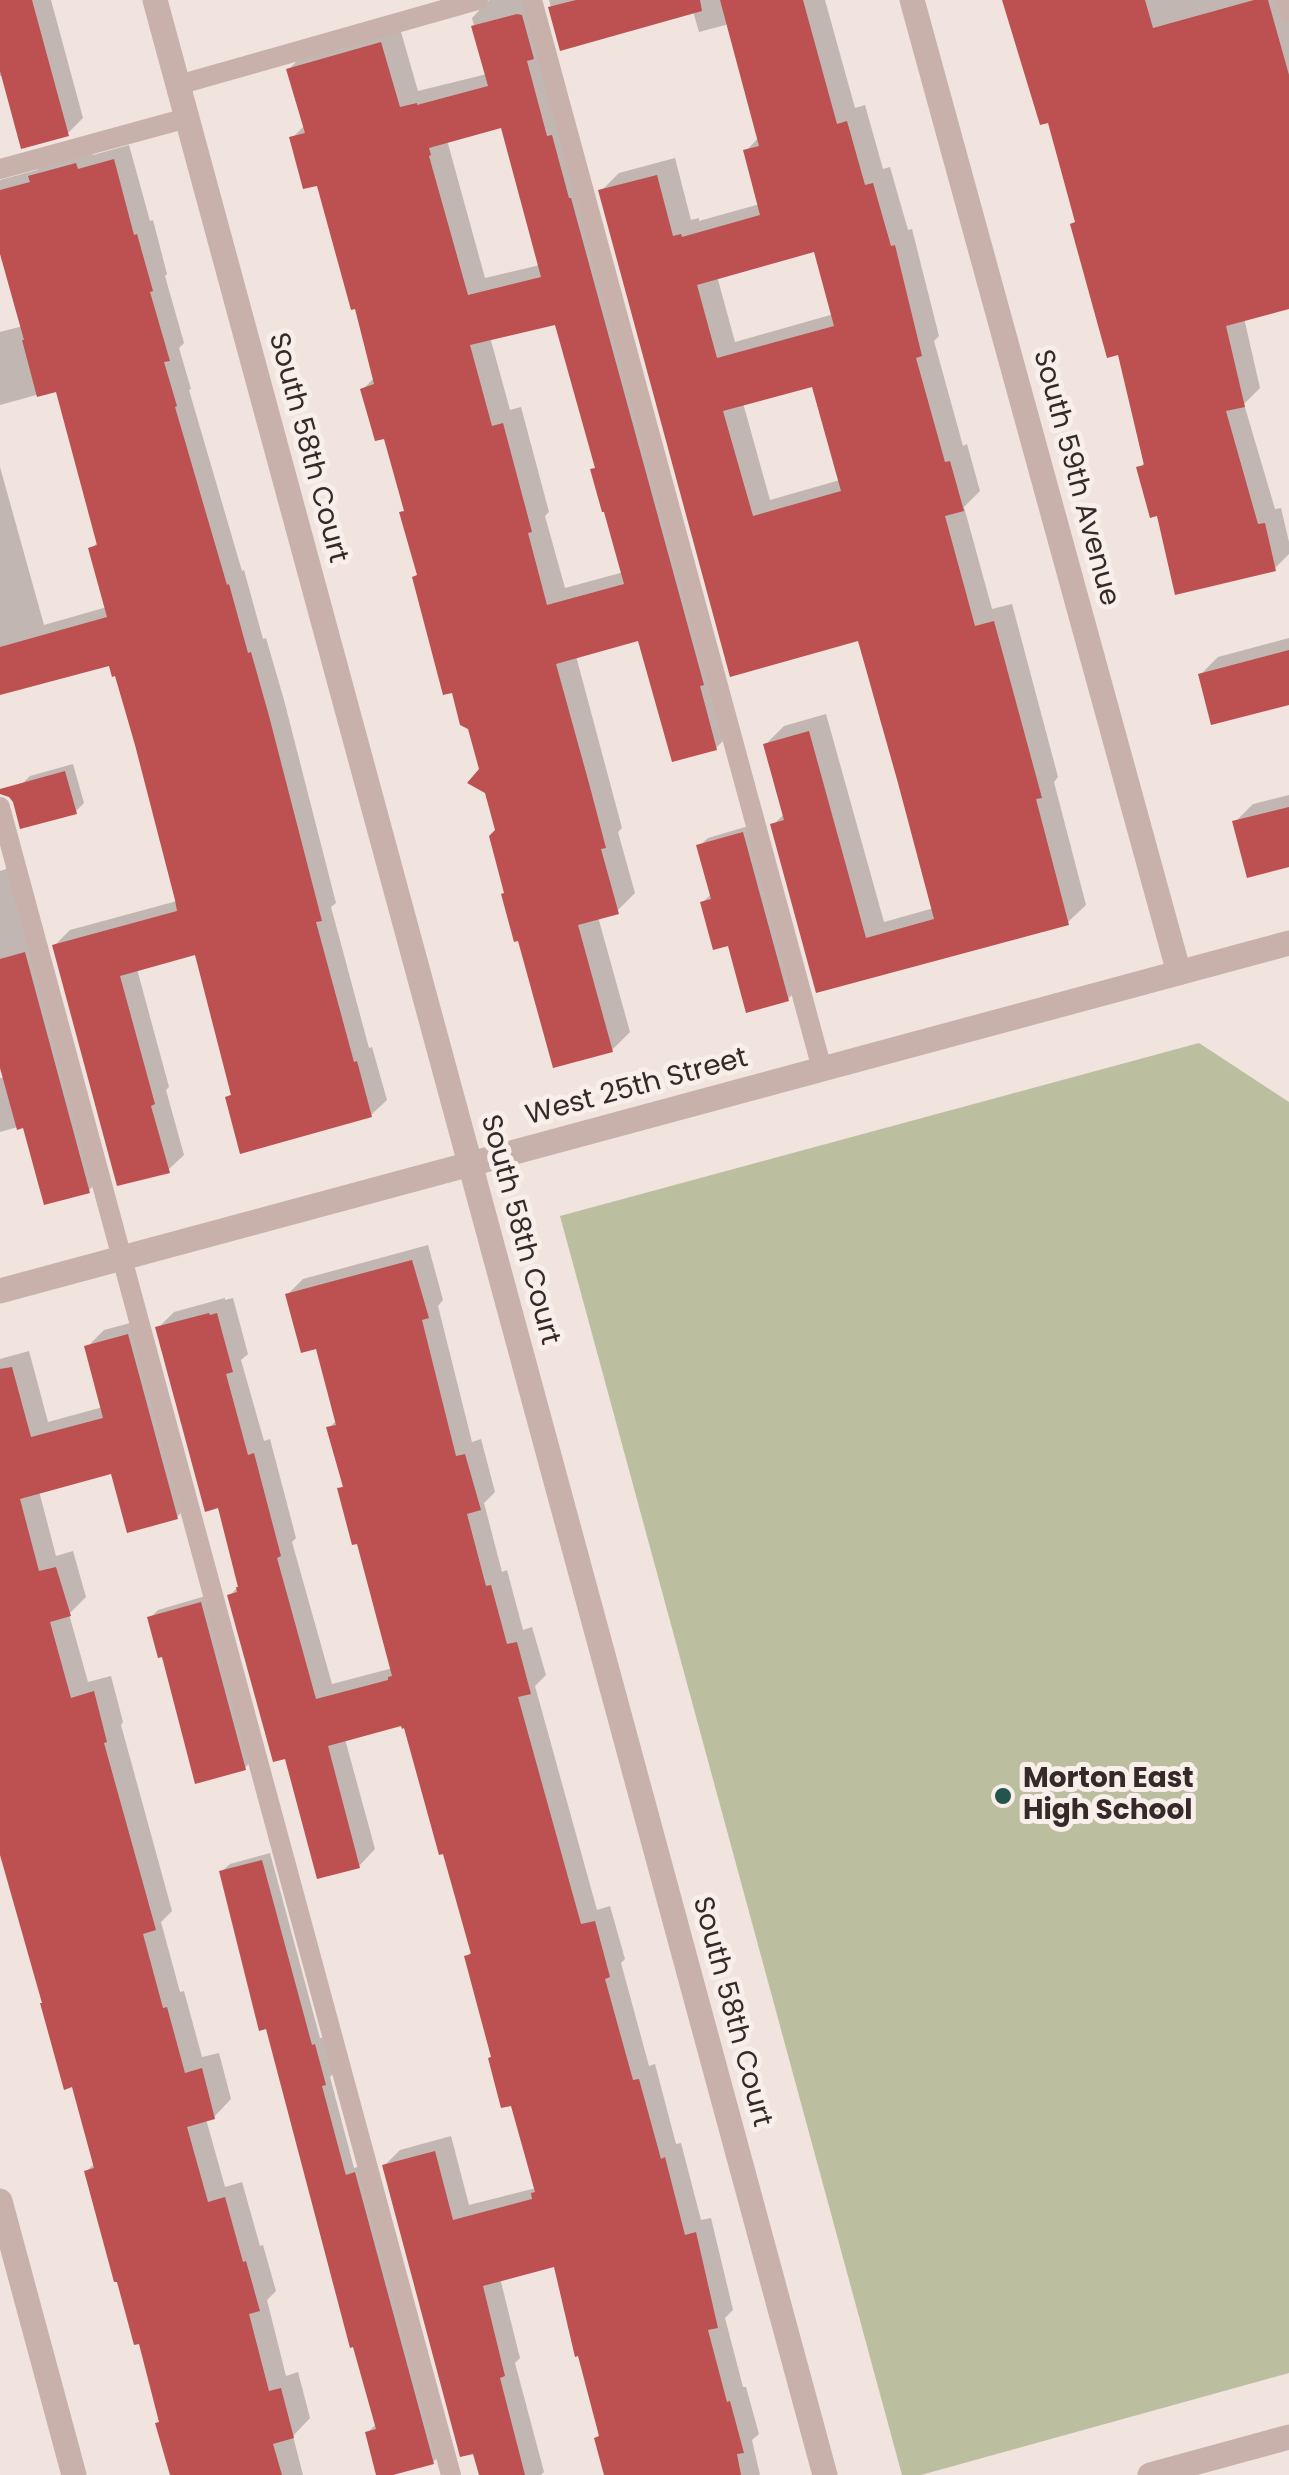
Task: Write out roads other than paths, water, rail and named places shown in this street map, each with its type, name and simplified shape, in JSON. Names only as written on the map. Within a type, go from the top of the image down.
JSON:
[{"type":"street","name":"South 58th Court","points":[[155,0],[825,2475]]},
{"type":"street","name":"South 59th Avenue","points":[[912,0],[1180,972]]},
{"type":"street","name":"West 25th Street","points":[[0,1291],[1289,943]]},
{"type":"street","points":[[0,2201],[74,2475]]},
{"type":"street","points":[[1150,2475],[1201,2468],[1289,2437]]},
{"type":"lane","points":[[178,85],[478,0]]},
{"type":"lane","points":[[532,0],[822,1069]]},
{"type":"lane","points":[[1286,0],[1289,12]]},
{"type":"lane","points":[[0,169],[187,118]]},
{"type":"lane","points":[[0,807],[451,2475]]},
{"type":"place","name":"Morton East High School","points":[[1003,1796]]}]
